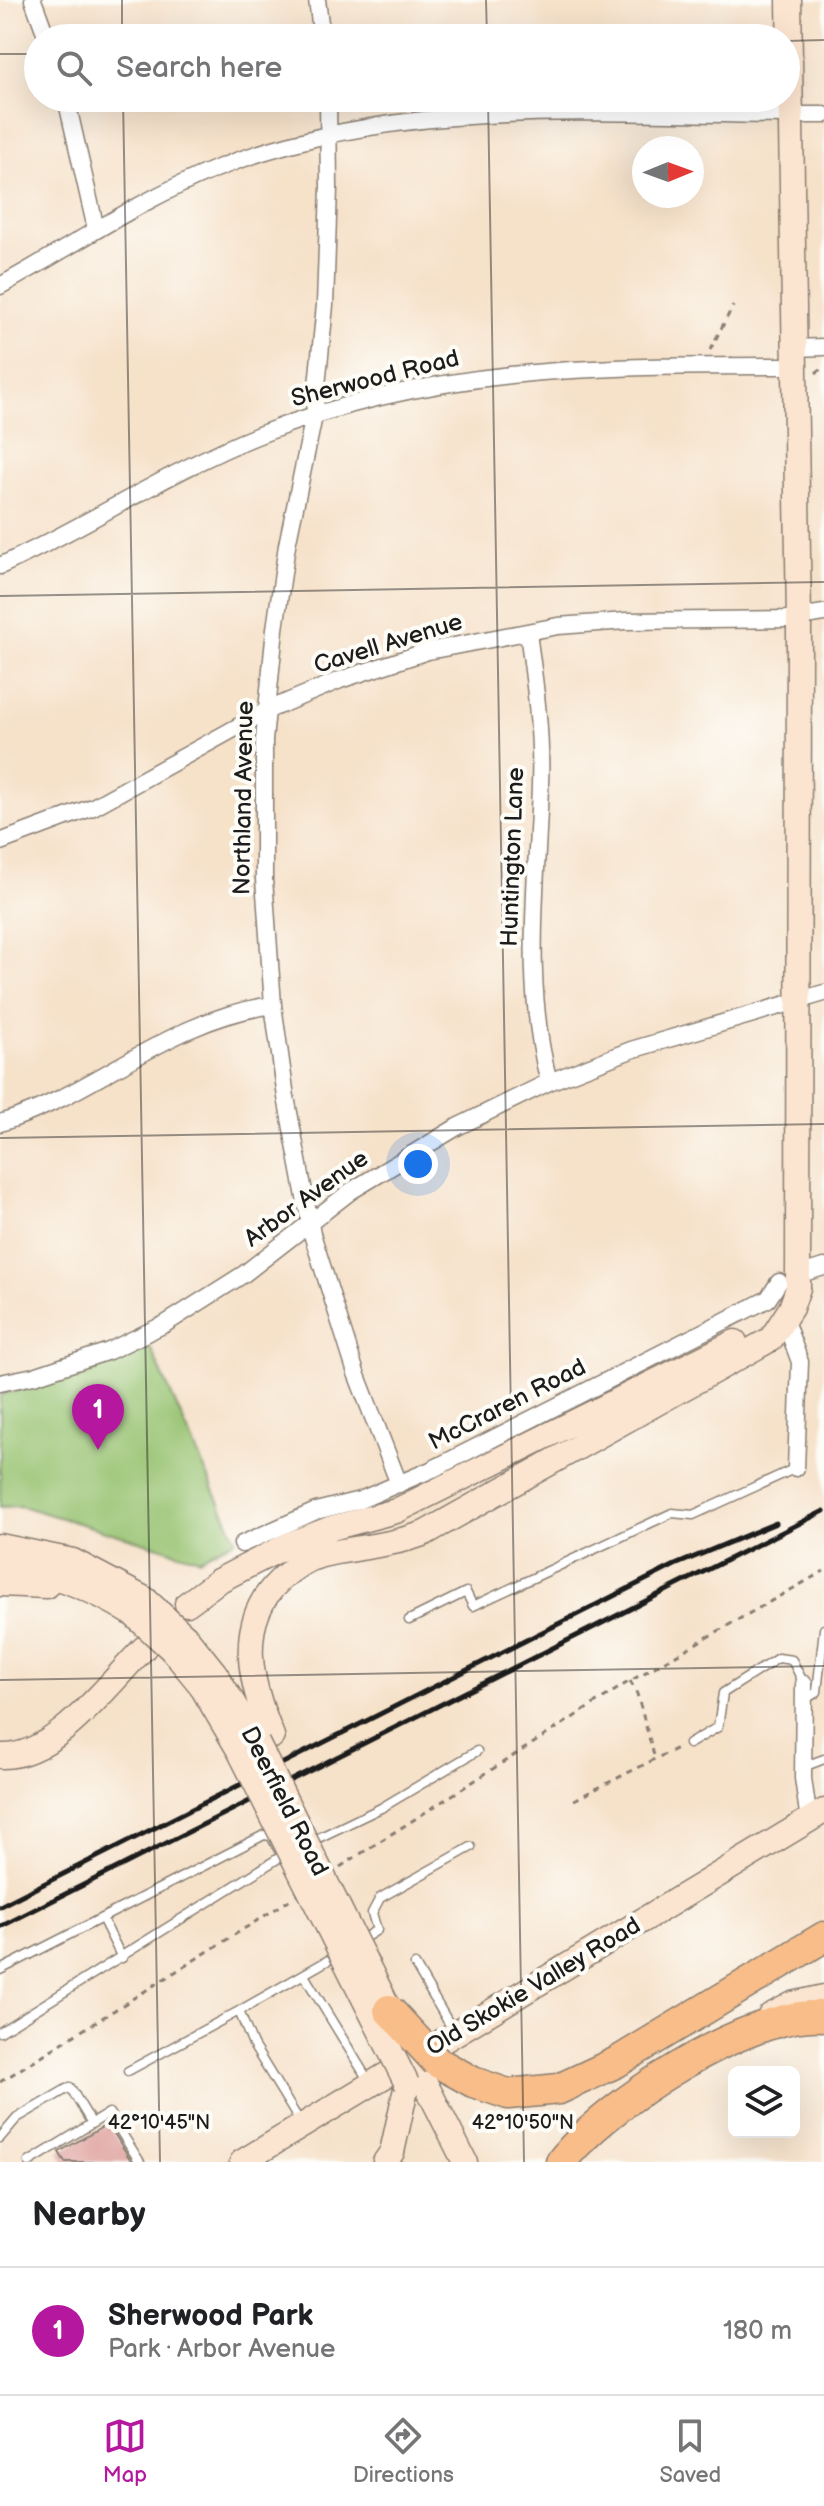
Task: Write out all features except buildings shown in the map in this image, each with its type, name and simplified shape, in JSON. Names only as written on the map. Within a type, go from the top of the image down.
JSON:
[{"type":"highway","points":[[389,2010],[421,2072],[473,2082],[508,2094],[559,2089],[617,2062],[824,1937]]},
{"type":"highway","points":[[561,2162],[591,2127],[611,2111],[740,2034],[795,2017],[824,2016]]},
{"type":"main road","points":[[789,0],[789,24]]},
{"type":"main road","points":[[256,1744],[251,1640],[263,1602],[295,1567],[321,1555],[369,1550],[425,1533],[771,1339],[795,1297],[789,1278],[799,1002],[799,618],[791,112]]},
{"type":"main road","points":[[187,1604],[218,1581],[288,1545],[332,1528],[396,1511],[784,1318]]},
{"type":"main road","name":"Deerfield Road","points":[[0,1546],[73,1561],[139,1606],[215,1673],[273,1771],[389,2010]]},
{"type":"main road","name":"Deerfield Road","points":[[0,1566],[42,1572],[139,1606]]},
{"type":"main road","points":[[0,1584],[92,1588]]},
{"type":"main road","points":[[0,1756],[25,1754],[60,1734],[144,1648]]},
{"type":"main road","name":"Deerfield Road","points":[[256,1744],[465,2162]]},
{"type":"main road","name":"Old Skokie Valley Road","points":[[242,2162],[816,1816]]},
{"type":"main road","points":[[740,2034],[793,2004],[824,1997]]},
{"type":"main road","points":[[385,2162],[392,2152],[421,2072]]},
{"type":"main road","name":"Deerfield Road","points":[[421,2072],[447,2162]]},
{"type":"street","points":[[33,0],[42,24]]},
{"type":"street","points":[[317,0],[320,24]]},
{"type":"street","points":[[69,112],[96,229]]},
{"type":"street","name":"Northland Avenue","points":[[328,112],[325,305],[314,416],[287,545],[264,740],[264,879],[273,1005],[286,1097],[311,1222],[356,1373],[399,1484]]},
{"type":"street","points":[[0,286],[152,198],[215,169],[329,135],[409,119],[464,115],[824,115]]},
{"type":"street","name":"Sherwood Road","points":[[0,566],[52,542],[186,467],[314,416],[382,396],[500,374],[596,366],[709,366],[794,357],[824,347]]},
{"type":"street","name":"Cavell Avenue","points":[[0,842],[93,807],[268,710],[340,680],[428,651],[528,633],[626,621],[799,618],[824,613]]},
{"type":"street","name":"Huntington Lane","points":[[528,633],[540,744],[534,988],[541,1054],[549,1082]]},
{"type":"street","name":"Arbor Avenue","points":[[0,1383],[109,1351],[165,1324],[244,1274],[351,1191],[457,1127],[549,1082],[720,1022],[824,993]]},
{"type":"street","points":[[0,1123],[68,1094],[169,1037],[255,1007],[273,1005]]},
{"type":"street","name":"McCraren Road","points":[[242,1544],[316,1511],[360,1500],[399,1484],[768,1299],[789,1278],[824,1267]]},
{"type":"street","points":[[784,1318],[800,1362],[796,1468]]},
{"type":"street","points":[[805,1692],[802,1767],[816,1816]]},
{"type":"lane","points":[[409,1620],[466,1592],[473,1606],[672,1513],[693,1515],[796,1468]]},
{"type":"lane","points":[[689,1744],[718,1727],[723,1693],[778,1658],[792,1660],[805,1692],[817,1692],[824,1629]]},
{"type":"lane","points":[[0,2032],[282,1856],[381,1808],[477,1751]]},
{"type":"lane","points":[[802,1767],[824,1759]]},
{"type":"lane","points":[[0,1970],[264,1835],[271,1836],[282,1856]]},
{"type":"lane","points":[[128,2071],[304,1975],[377,1930],[372,1913],[380,1898],[471,1847]]},
{"type":"lane","points":[[102,1918],[122,1958]]},
{"type":"lane","points":[[415,1965],[455,2033]]},
{"type":"lane","points":[[304,1975],[371,2085]]},
{"type":"lane","points":[[239,2011],[253,2045],[302,2127]]},
{"type":"lane","points":[[0,2138],[17,2118],[70,2087],[91,2122]]},
{"type":"lane","points":[[29,2162],[109,2113],[140,2162]]},
{"type":"path","points":[[709,366],[710,347],[733,306]]},
{"type":"path","points":[[340,1867],[630,1681],[824,1571]]},
{"type":"path","points":[[630,1681],[637,1694],[655,1759]]},
{"type":"path","points":[[574,1800],[677,1748]]},
{"type":"path","points":[[0,2082],[300,1893]]},
{"type":"green space","points":[[150,1347],[236,1539],[199,1559],[21,1506],[0,1507],[0,1395],[79,1373]]},
{"type":"railway","points":[[0,1927],[824,1511]]},
{"type":"railway","points":[[0,1906],[675,1565],[776,1523]]},
{"type":"place","name":"Sherwood Park","points":[[98,1450]]}]
